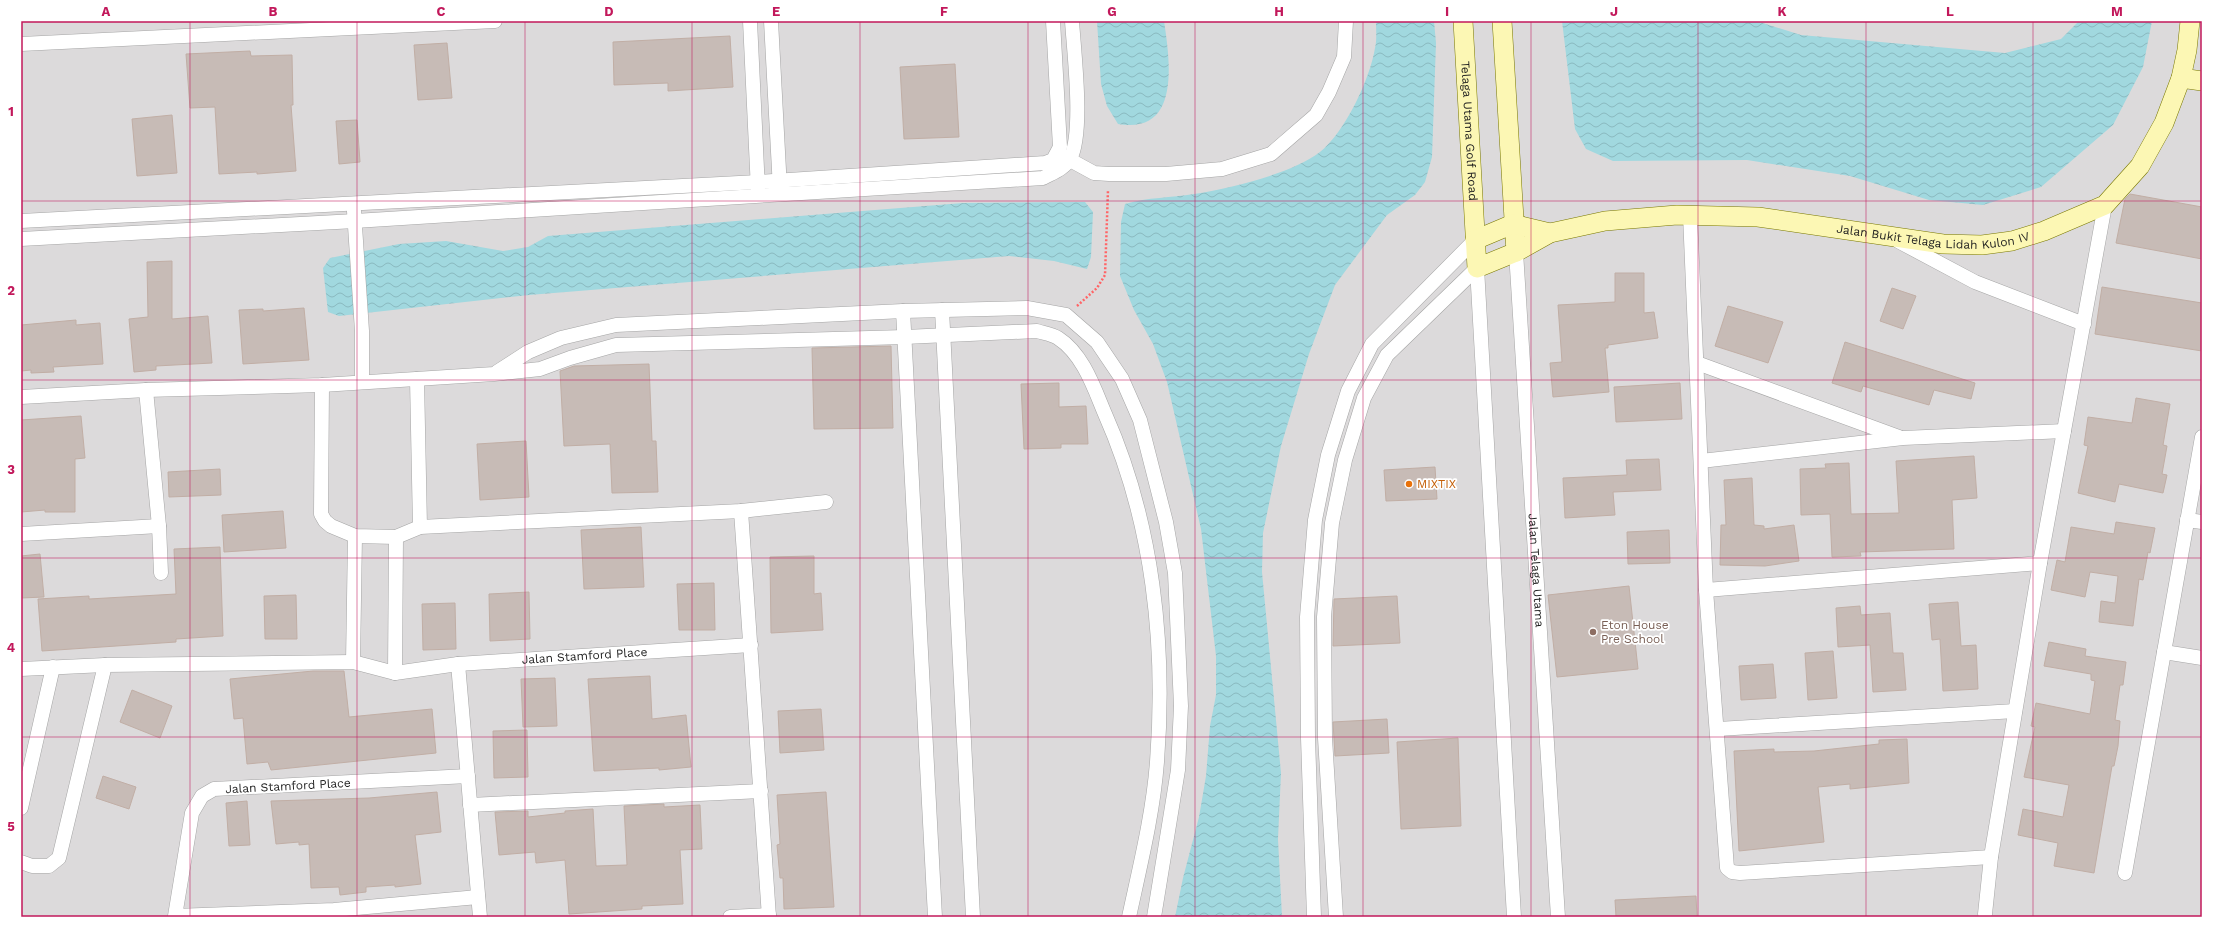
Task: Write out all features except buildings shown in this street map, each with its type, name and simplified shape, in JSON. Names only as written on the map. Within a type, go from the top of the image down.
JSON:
[{"type":"main road","name":"Telaga Utama Golf Road","points":[[1463,21],[1475,240]]},
{"type":"main road","points":[[1477,268],[1475,240],[1513,224],[1502,21]]},
{"type":"main road","name":"Jalan Bukit Telaga Lidah Kulon IV","points":[[1477,268],[1516,252],[1550,233],[1605,221],[1690,215],[1758,217],[1942,244],[1990,244],[2012,241],[2044,231],[2105,205],[2140,166],[2164,123],[2182,78],[2195,51],[2190,21]]},
{"type":"main road","points":[[2182,78],[2202,81]]},
{"type":"main road","name":"Jalan Bukit Telaga Lidah Kulon IV","points":[[1513,224],[1550,233]]},
{"type":"main road","name":"Jalan Telaga Utama","points":[[1513,224],[1516,252]]},
{"type":"street","points":[[21,44],[495,21]]},
{"type":"street","points":[[758,197],[750,22],[766,21]]},
{"type":"street","points":[[770,21],[780,195]]},
{"type":"street","points":[[21,239],[758,197],[1042,178],[1063,167],[1063,156],[1060,147],[1053,21]]},
{"type":"street","points":[[21,221],[758,182],[1045,163],[1063,156],[1075,148],[1078,124],[1072,21]]},
{"type":"street","points":[[1063,156],[1094,173],[1166,174],[1222,169],[1271,154],[1316,115],[1329,92],[1344,57],[1346,21]]},
{"type":"street","points":[[353,203],[357,240],[362,331],[362,382]]},
{"type":"street","points":[[1985,914],[1991,857],[2040,563],[2105,205]]},
{"type":"street","points":[[1690,215],[1706,590],[1718,729],[1726,862],[1732,872],[1740,873],[1991,857]]},
{"type":"street","points":[[1893,238],[1975,282],[2084,324]]},
{"type":"street","points":[[1314,917],[1308,738],[1307,616],[1315,520],[1328,455],[1348,391],[1372,344],[1475,240]]},
{"type":"street","name":"Jalan Telaga Utama","points":[[1516,252],[1558,917]]},
{"type":"street","points":[[1336,917],[1325,738],[1324,617],[1332,523],[1345,460],[1364,398],[1387,355],[1477,268]]},
{"type":"street","points":[[1477,268],[1514,917]]},
{"type":"street","points":[[494,374],[528,352],[561,338],[616,325],[903,310],[1027,308],[1066,315],[1097,342],[1122,379],[1140,420],[1166,522],[1176,573],[1181,690],[1178,770],[1154,917]]},
{"type":"street","points":[[903,310],[936,917]]},
{"type":"street","points":[[942,310],[942,335],[973,917]]},
{"type":"street","points":[[21,397],[146,390],[322,384],[494,374],[540,369],[570,358],[616,345],[905,337],[1037,331],[1057,338],[1078,358],[1117,440],[1143,525],[1159,647],[1160,709],[1157,764],[1149,821],[1129,917]]},
{"type":"street","points":[[1697,363],[1903,438]]},
{"type":"street","points":[[417,379],[420,527]]},
{"type":"street","points":[[322,384],[321,514],[325,521],[331,526],[355,536],[396,538],[420,527],[742,511],[826,502]]},
{"type":"street","points":[[146,390],[159,526],[161,573]]},
{"type":"street","points":[[1701,460],[1903,438],[2064,431]]},
{"type":"street","points":[[2124,873],[2202,436]]},
{"type":"street","points":[[730,917],[769,916],[742,511]]},
{"type":"street","points":[[2187,520],[2202,522]]},
{"type":"street","points":[[21,534],[159,526]]},
{"type":"street","points":[[353,662],[355,536]]},
{"type":"street","points":[[21,669],[105,665],[353,662],[395,673],[396,538]]},
{"type":"street","points":[[1706,590],[2040,563]]},
{"type":"street","name":"Jalan Stamford Place","points":[[395,673],[458,664],[751,645]]},
{"type":"street","points":[[2164,652],[2202,658]]},
{"type":"street","points":[[458,664],[480,917]]},
{"type":"street","points":[[21,862],[32,866],[49,866],[59,858],[105,665]]},
{"type":"street","points":[[21,808],[53,667]]},
{"type":"street","points":[[1718,729],[2015,711]]},
{"type":"street","name":"Jalan Stamford Place","points":[[468,776],[214,789],[202,796],[192,813],[172,917],[334,910],[478,897]]},
{"type":"street","points":[[470,805],[761,790]]},
{"type":"path","points":[[1066,315],[1097,288],[1105,274],[1108,174]]},
{"type":"shaded area","points":[[21,21],[2202,21],[2202,917],[21,917]]},
{"type":"water","points":[[1097,21],[1164,21],[1169,74],[1167,92],[1162,107],[1153,118],[1138,124],[1118,124],[1107,106],[1101,84]]},
{"type":"water","points":[[1376,21],[1434,21],[1436,43],[1432,157],[1425,182],[1415,195],[1387,215],[1335,285],[1309,354],[1281,446],[1263,533],[1262,572],[1281,773],[1278,839],[1282,917],[1175,917],[1183,878],[1199,817],[1206,776],[1210,726],[1216,695],[1216,656],[1201,529],[1167,382],[1153,344],[1134,310],[1120,276],[1121,222],[1125,204],[1142,200],[1194,194],[1242,184],[1293,167],[1320,152],[1338,132],[1347,118],[1368,75],[1375,48]]},
{"type":"water","points":[[1562,21],[1756,21],[1801,35],[2005,53],[2061,39],[2079,21],[2152,21],[2143,67],[2113,125],[2041,187],[1983,205],[1929,200],[1850,176],[1747,160],[1613,161],[1586,149],[1575,129]]},
{"type":"water","points":[[1085,202],[1093,212],[1091,257],[1087,269],[1054,261],[1009,256],[529,295],[339,316],[328,312],[323,268],[330,258],[399,244],[446,241],[503,251],[528,247],[548,236],[963,203]]},
{"type":"place","name":"MIXTIX","points":[[1409,484]]},
{"type":"place","name":"Eton House Pre School","points":[[1593,632]]}]
